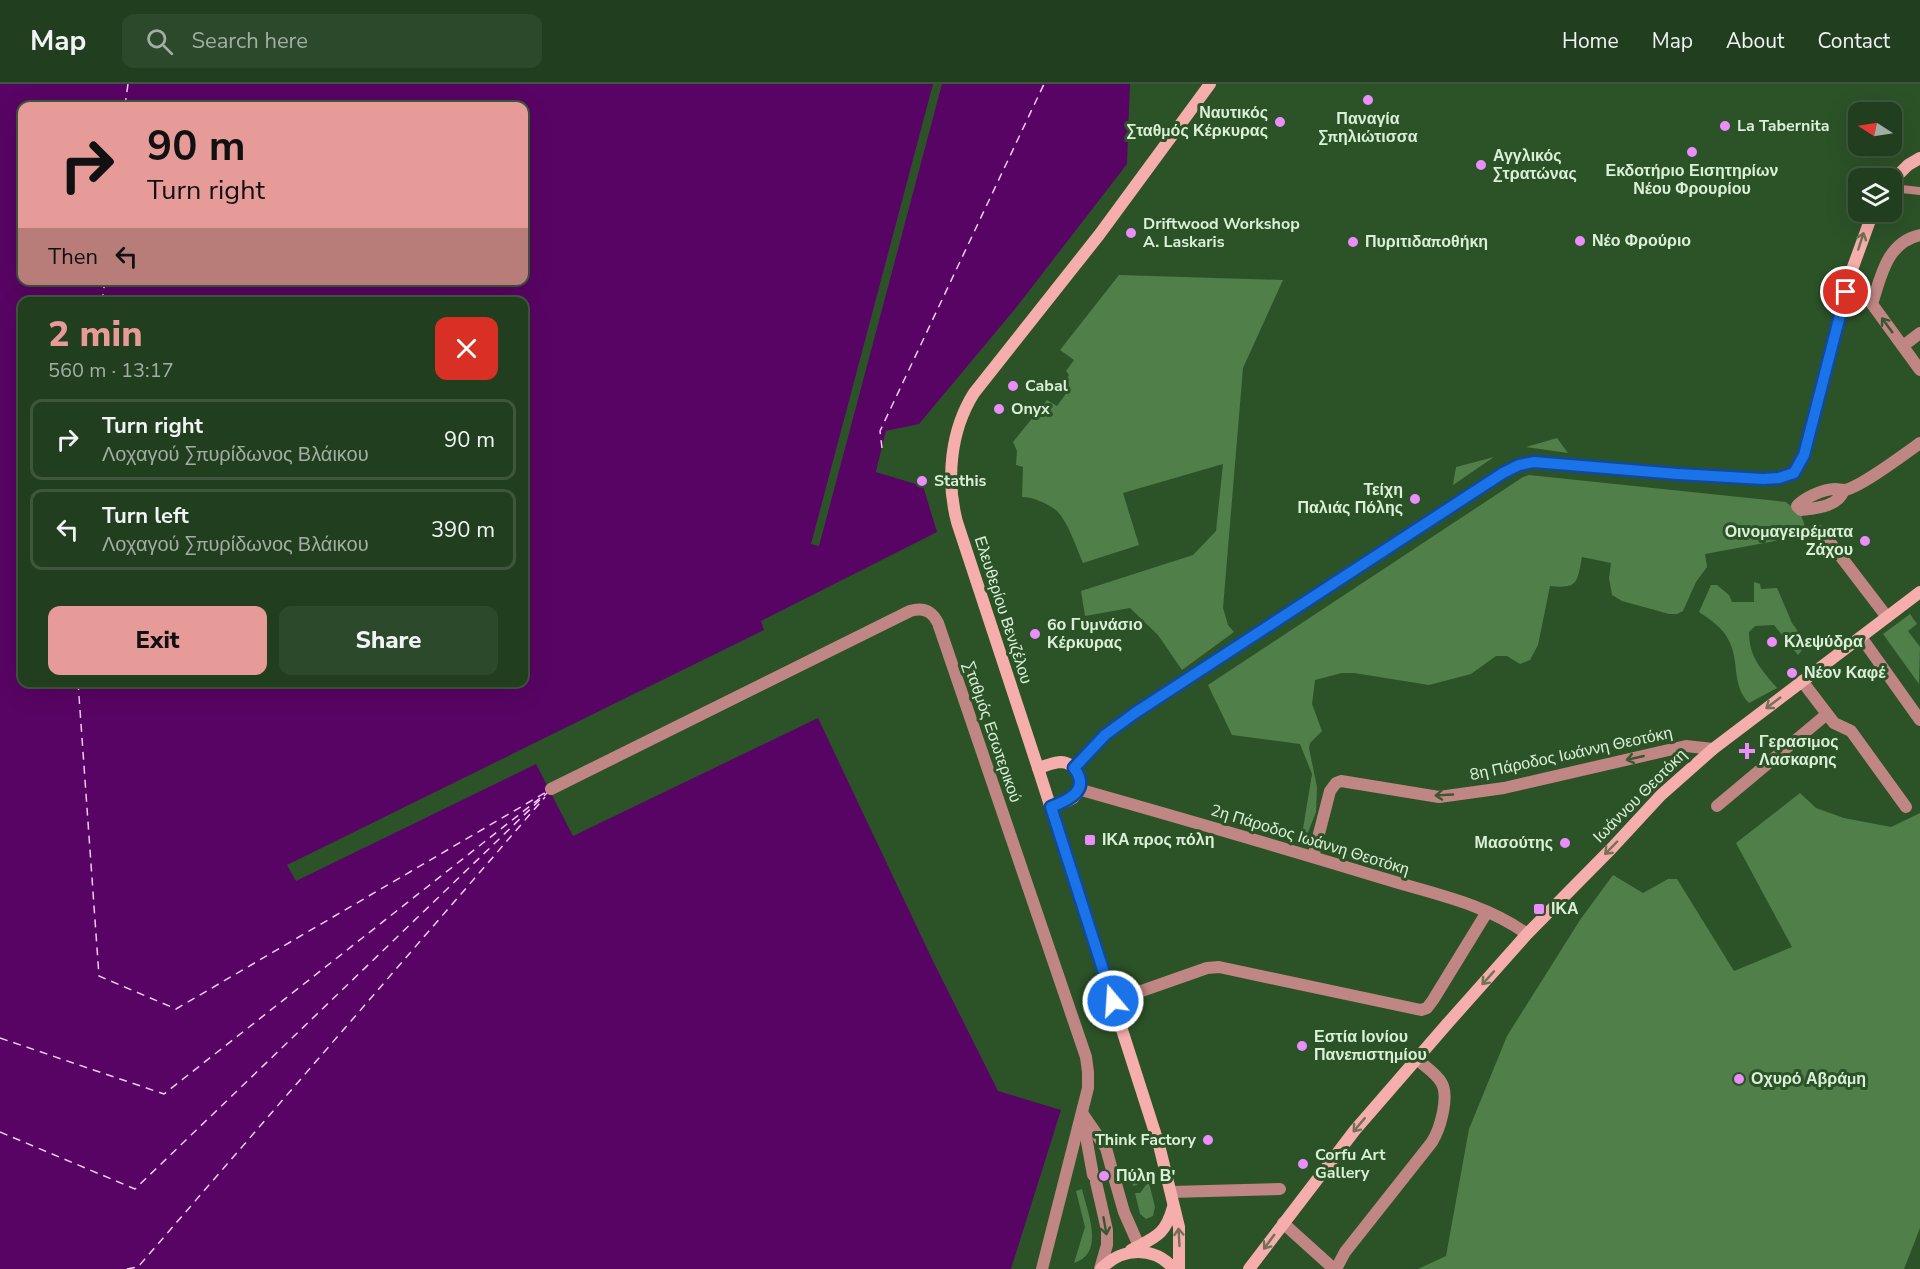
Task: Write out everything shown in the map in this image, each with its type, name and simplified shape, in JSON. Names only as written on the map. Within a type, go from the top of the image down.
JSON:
[{"type":"main road","name":"Ελευθερίου Βενιζέλου","points":[[1179,1269],[1180,1237],[1159,1145],[954,510],[950,477],[959,429],[970,399],[1099,235],[1209,84]]},
{"type":"main road","points":[[1902,171],[1920,158]]},
{"type":"main road","points":[[1074,768],[1105,735],[1135,713],[1510,468],[1534,462],[1763,479],[1779,478],[1794,473],[1804,455],[1853,267],[1869,222]]},
{"type":"main road","name":"Ιωάννου Θεοτόκη","points":[[1249,1269],[1355,1130],[1527,934],[1661,795],[1713,749],[1920,592]]},
{"type":"main road","points":[[1038,768],[1061,762],[1074,768],[1078,773],[1080,781],[1073,797],[1051,807]]},
{"type":"main road","points":[[1101,1269],[1112,1259],[1158,1236],[1163,1231],[1173,1206]]},
{"type":"main road","points":[[1125,1253],[1154,1254],[1174,1269]]},
{"type":"street","points":[[1902,189],[1920,191]]},
{"type":"street","points":[[1920,235],[1905,241],[1890,255],[1872,304],[1920,370]]},
{"type":"street","points":[[1903,346],[1920,333]]},
{"type":"street","points":[[1844,490],[1857,486],[1920,443]]},
{"type":"street","points":[[1814,531],[1822,532],[1887,617]]},
{"type":"street","name":"Σταθμός Εσωτερικού","points":[[551,789],[910,611],[921,609],[931,612],[938,623],[1086,1057],[1088,1088],[1042,1269]]},
{"type":"street","points":[[1861,637],[1920,720]]},
{"type":"street","points":[[1802,681],[1836,725],[1846,727],[1851,731],[1906,807]]},
{"type":"street","points":[[1717,806],[1827,714]]},
{"type":"street","name":"8η Πάροδος Ιωάννη Θεοτόκη","points":[[1313,857],[1330,791],[1336,783],[1341,781],[1439,797],[1504,788],[1686,746],[1713,749]]},
{"type":"street","name":"2η Πάροδος Ιωάννη Θεοτόκη","points":[[1078,789],[1313,857],[1487,912],[1527,934]]},
{"type":"street","points":[[1113,1001],[1207,968],[1219,967],[1421,1010],[1428,1008],[1487,912]]},
{"type":"street","points":[[1283,1223],[1335,1269],[1345,1252],[1439,1130],[1443,1113],[1443,1087],[1436,1076],[1417,1059]]},
{"type":"street","points":[[1082,1113],[1106,1148],[1125,1212],[1138,1246]]},
{"type":"street","points":[[1082,1113],[1094,1179],[1107,1230],[1107,1245],[1101,1269]]},
{"type":"street","points":[[1171,1192],[1280,1189]]},
{"type":"green space","points":[[1119,275],[1283,280],[1243,368],[1223,608],[1228,625],[1234,632],[1182,670],[1158,635],[1130,608],[1085,616],[1081,591],[1193,555],[1216,531],[1223,464],[1123,493],[1139,545],[1083,563],[1057,511],[1041,501],[1022,497],[1023,467],[1016,465],[1017,451],[1013,442],[1047,400],[1057,406],[1068,391],[1063,386],[1069,375],[1066,371],[1074,360],[1060,350]]},
{"type":"green space","points":[[1557,438],[1568,453],[1526,447]]},
{"type":"green space","points":[[1494,457],[1453,485],[1456,467]]},
{"type":"green space","points":[[1529,475],[1786,502],[1801,515],[1807,532],[1770,542],[1705,554],[1707,567],[1696,582],[1683,611],[1677,614],[1669,614],[1622,601],[1612,595],[1609,578],[1611,563],[1582,557],[1575,582],[1566,586],[1550,586],[1538,645],[1530,660],[1520,664],[1507,656],[1496,656],[1471,674],[1429,685],[1354,673],[1342,673],[1315,680],[1312,704],[1322,731],[1310,743],[1309,748],[1317,787],[1316,812],[1304,843],[1301,841],[1312,774],[1300,744],[1232,735],[1208,685]]},
{"type":"green space","points":[[1754,582],[1760,584],[1761,589],[1777,588],[1792,623],[1807,644],[1798,655],[1774,625],[1755,626],[1749,632],[1754,656],[1761,669],[1777,688],[1749,703],[1740,689],[1732,649],[1726,636],[1699,612],[1711,585],[1717,585],[1729,595],[1732,602],[1754,602]]},
{"type":"green space","points":[[1910,614],[1917,624],[1908,631],[1920,647],[1919,684],[1883,634]]},
{"type":"green space","points":[[1800,793],[1816,808],[1844,818],[1891,827],[1920,813],[1920,1228],[1904,1269],[1418,1269],[1446,1256],[1469,1129],[1507,1036],[1580,920],[1613,875],[1643,893],[1668,879],[1677,879],[1734,971],[1792,947],[1736,843]]},
{"type":"green space","points":[[1146,1169],[1147,1176],[1141,1178],[1137,1185],[1133,1186],[1130,1173]]},
{"type":"green space","points":[[1149,1183],[1155,1207],[1153,1216],[1146,1219],[1140,1214],[1135,1193],[1140,1193]]},
{"type":"green space","points":[[1082,1189],[1090,1220],[1092,1241],[1084,1258],[1074,1263],[1085,1227],[1076,1191]]},
{"type":"shaded area","points":[[0,84],[1130,84],[1127,164],[1015,309],[919,424],[886,431],[876,472],[923,486],[937,532],[761,621],[764,630],[287,865],[296,881],[536,764],[573,836],[818,718],[933,961],[998,1091],[1061,1110],[1011,1269],[0,1269]]},
{"type":"pier","points":[[933,84],[942,84],[819,546],[811,544]]},
{"type":"pier","points":[[924,424],[920,427],[889,433],[879,470],[923,483],[923,486],[876,472],[886,431]]},
{"type":"ferry route","points":[[126,102],[128,84]]},
{"type":"ferry route","points":[[882,448],[880,431],[1044,84]]},
{"type":"ferry route","points":[[103,297],[104,285]]},
{"type":"ferry route","points":[[78,687],[99,976],[176,1009],[548,791]]},
{"type":"ferry route","points":[[0,1132],[135,1189],[548,792]]},
{"type":"ferry route","points":[[0,1038],[164,1094],[544,795]]},
{"type":"ferry route","points":[[127,1269],[138,1267],[545,797]]},
{"type":"place","name":"Παναγία Σπηλιώτισσα","points":[[1368,100]]},
{"type":"place","name":"Ναυτικός Σταθμός Κέρκυρας","points":[[1280,122]]},
{"type":"place","name":"La Tabernita","points":[[1725,126]]},
{"type":"place","name":"Εκδοτήριο Εισητηρίων Νέου Φρουρίου","points":[[1692,152]]},
{"type":"place","name":"Αγγλικός Στρατώνας","points":[[1481,165]]},
{"type":"place","name":"Driftwood Workshop A. Laskaris","points":[[1131,233]]},
{"type":"place","name":"Νέο Φρούριο","points":[[1580,241]]},
{"type":"place","name":"Πυριτιδαποθήκη","points":[[1353,242]]},
{"type":"place","name":"Cabal","points":[[1013,386]]},
{"type":"place","name":"Onyx","points":[[999,409]]},
{"type":"place","name":"Stathis","points":[[922,481]]},
{"type":"place","name":"Τείχη Παλιάς Πόλης","points":[[1415,499]]},
{"type":"place","name":"Οινομαγειρέματα Ζάχου","points":[[1865,541]]},
{"type":"place","name":"6ο Γυμνάσιο Κέρκυρας","points":[[1035,634]]},
{"type":"place","name":"Κλεψύδρα","points":[[1772,642]]},
{"type":"place","name":"Νέον Καφέ","points":[[1792,673]]},
{"type":"place","name":"Γερασιμος Λασκαρης","points":[[1747,751]]},
{"type":"place","name":"ΙΚΑ προς πόλη","points":[[1090,840]]},
{"type":"place","name":"Μασούτης","points":[[1565,843]]},
{"type":"place","name":"ΙΚΑ","points":[[1539,909]]},
{"type":"place","name":"Εστία Ιονίου Πανεπιστημίου","points":[[1302,1046]]},
{"type":"place","name":"Οχυρό Αβράμη","points":[[1739,1079]]},
{"type":"place","name":"Think Factory","points":[[1208,1140]]},
{"type":"place","name":"Corfu Art Gallery","points":[[1303,1164]]},
{"type":"place","name":"Πύλη Β'","points":[[1104,1176]]},
{"type":"route","points":[[1113,1001],[1051,807],[1073,797],[1080,781],[1074,768],[1105,735],[1135,713],[1510,468],[1526,463],[1543,462],[1763,479],[1779,478],[1794,473],[1804,455],[1846,292]]}]
